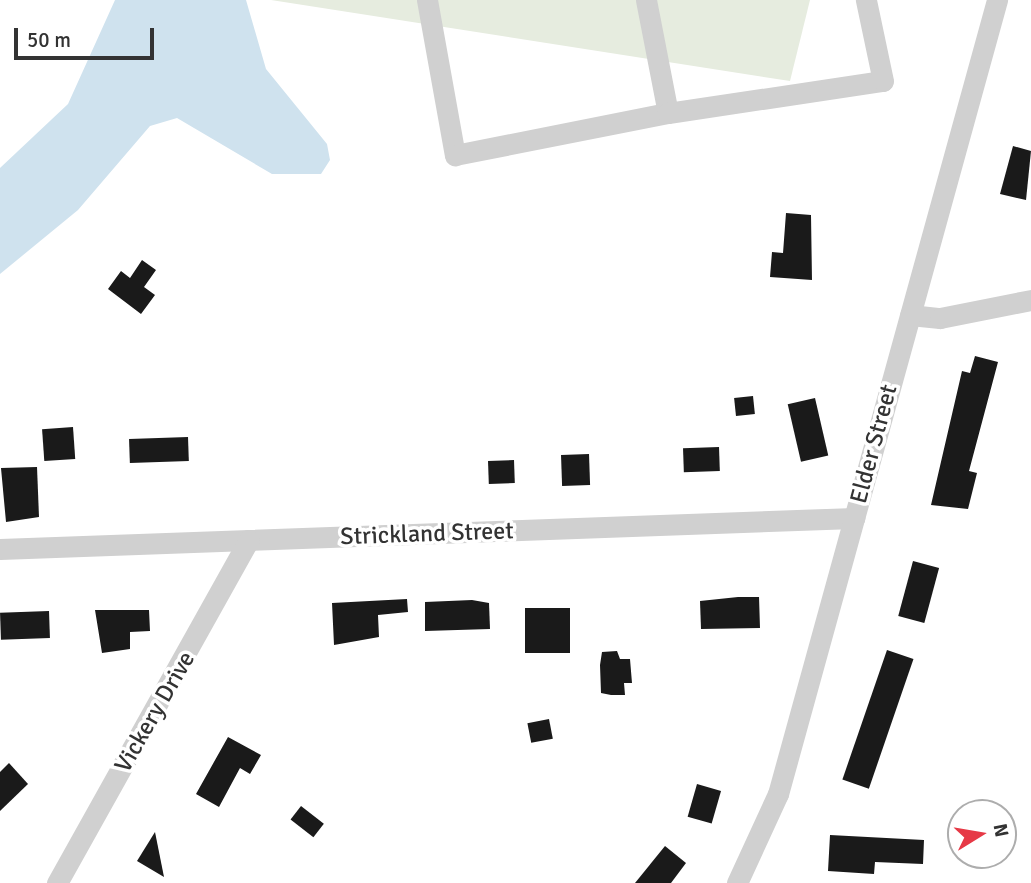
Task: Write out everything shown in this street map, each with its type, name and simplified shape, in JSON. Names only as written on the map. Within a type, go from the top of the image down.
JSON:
[{"type":"street","points":[[427,0],[455,155],[668,113],[883,81],[866,0]]},
{"type":"street","points":[[646,0],[668,113]]},
{"type":"street","name":"Elder Street","points":[[737,883],[778,794],[997,0]]},
{"type":"street","points":[[910,315],[940,318],[1031,300]]},
{"type":"street","name":"Strickland Street","points":[[0,549],[854,518]]},
{"type":"street","name":"Vickery Drive","points":[[57,883],[249,540]]},
{"type":"shaded area","points":[[271,0],[810,0],[790,81]]},
{"type":"water","points":[[115,0],[246,0],[266,69],[327,144],[330,160],[321,174],[272,174],[177,118],[150,126],[78,210],[0,274],[0,168],[68,104]]},
{"type":"building","points":[[1013,146],[1031,151],[1026,200],[1000,194]]},
{"type":"building","points":[[786,213],[811,215],[812,280],[770,277],[772,252],[783,253]]},
{"type":"building","points":[[142,260],[156,270],[144,287],[155,295],[141,314],[108,289],[121,271],[130,278]]},
{"type":"building","points":[[975,356],[998,362],[969,471],[977,473],[968,509],[931,505],[962,371],[970,373]]},
{"type":"building","points":[[753,396],[755,414],[736,416],[734,398]]},
{"type":"building","points":[[815,398],[828,455],[801,462],[788,404]]},
{"type":"building","points":[[73,427],[75,459],[44,461],[42,429]]},
{"type":"building","points":[[188,437],[189,461],[130,463],[129,439]]},
{"type":"building","points":[[719,447],[720,471],[684,472],[683,448]]},
{"type":"building","points":[[589,454],[590,485],[562,486],[561,455]]},
{"type":"building","points":[[514,460],[515,483],[489,484],[488,461]]},
{"type":"building","points":[[37,467],[39,517],[6,522],[1,468]]},
{"type":"building","points":[[913,561],[939,568],[924,623],[898,616]]},
{"type":"building","points":[[759,597],[760,628],[701,629],[700,601]]},
{"type":"building","points":[[407,599],[408,612],[378,615],[379,637],[334,645],[332,603]]},
{"type":"building","points":[[472,600],[489,603],[490,629],[425,631],[425,602]]},
{"type":"building","points":[[525,608],[570,608],[570,653],[525,653]]},
{"type":"building","points":[[95,610],[149,610],[150,631],[130,632],[130,649],[102,653]]},
{"type":"building","points":[[49,611],[50,638],[1,640],[0,613]]},
{"type":"building","points":[[887,650],[913,659],[869,789],[842,780]]},
{"type":"building","points":[[617,651],[620,659],[630,659],[632,683],[624,683],[625,695],[601,693],[602,652]]},
{"type":"building","points":[[549,719],[553,739],[531,743],[527,723]]},
{"type":"building","points":[[228,737],[261,755],[250,774],[240,768],[219,807],[196,794]]},
{"type":"building","points":[[9,763],[28,784],[0,811],[0,772]]},
{"type":"building","points":[[697,784],[721,791],[712,824],[688,817]]},
{"type":"building","points":[[301,806],[324,824],[313,837],[291,819]]},
{"type":"building","points":[[155,832],[164,877],[137,861]]},
{"type":"building","points":[[830,835],[924,840],[923,864],[875,862],[874,874],[828,871]]},
{"type":"building","points":[[665,846],[686,863],[671,883],[635,883]]}]
